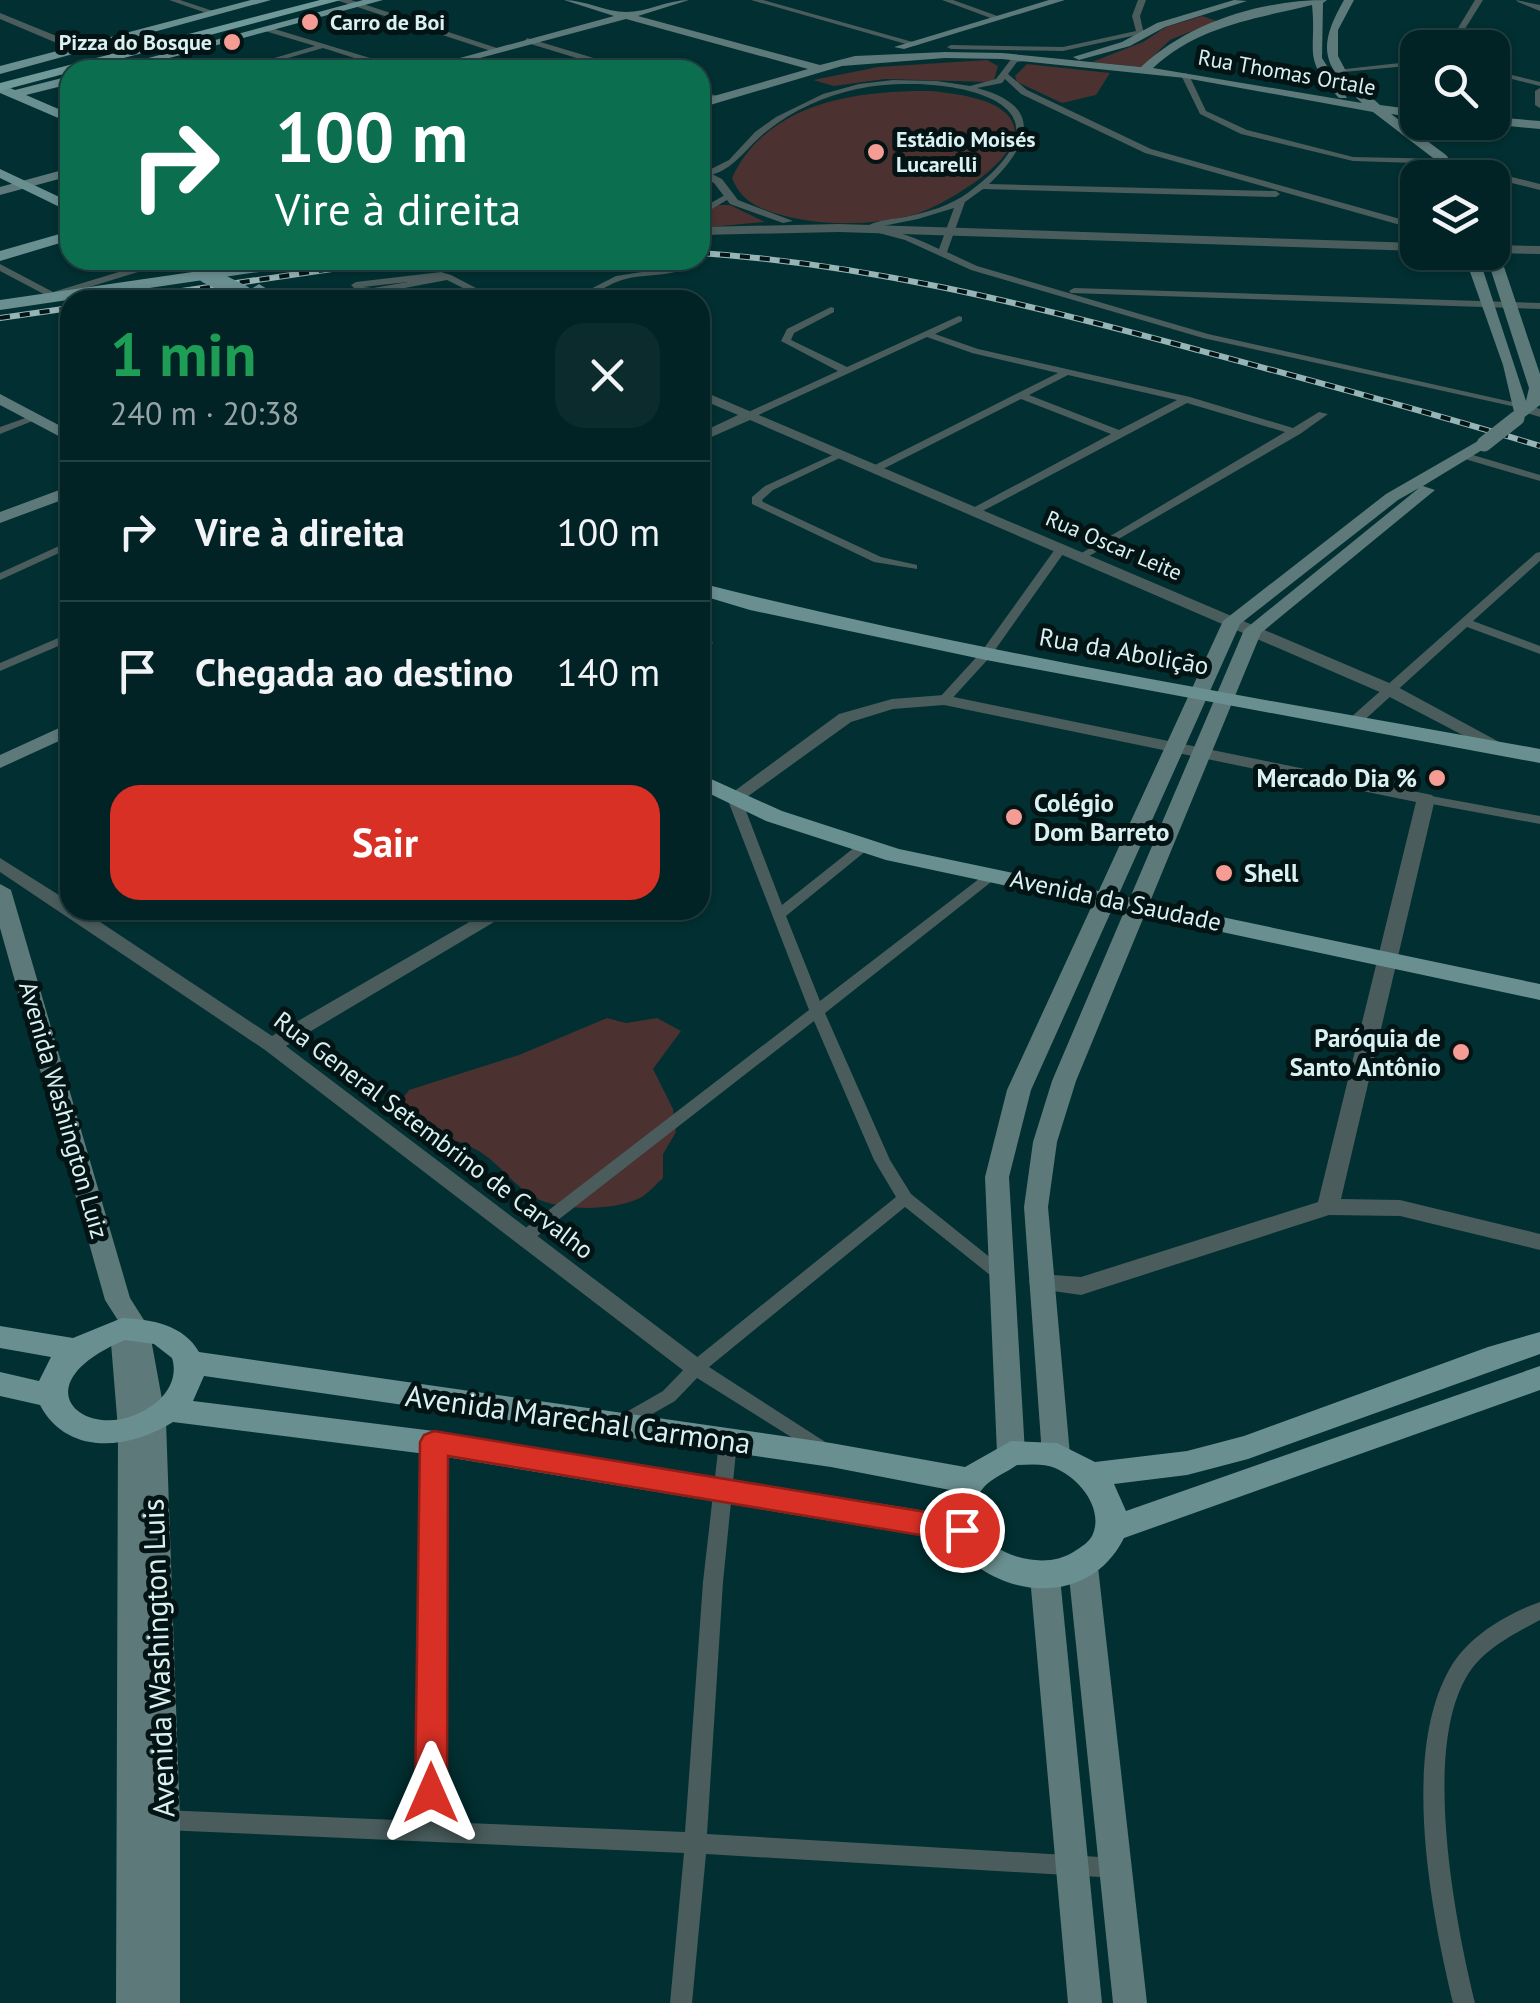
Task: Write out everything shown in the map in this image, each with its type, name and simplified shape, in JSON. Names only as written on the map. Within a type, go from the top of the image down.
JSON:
[{"type":"highway","points":[[94,60],[314,0]]},
{"type":"highway","points":[[100,60],[344,2]]},
{"type":"highway","points":[[82,60],[174,25]]},
{"type":"highway","points":[[130,60],[202,46]]},
{"type":"highway","points":[[3,90],[50,72]]},
{"type":"main road","points":[[0,70],[265,0]]},
{"type":"main road","points":[[158,60],[268,29],[344,2],[377,0]]},
{"type":"main road","points":[[569,0],[818,68],[846,65],[1060,0]]},
{"type":"main road","points":[[457,60],[684,0]]},
{"type":"main road","points":[[1064,61],[1126,44],[1143,32],[1245,0]]},
{"type":"main road","points":[[1349,0],[1330,41],[1339,70],[1372,110],[1429,160]]},
{"type":"main road","points":[[1144,70],[1174,40],[1233,20],[1319,3],[1314,46],[1322,72],[1446,160]]},
{"type":"main road","points":[[1207,11],[1212,16],[1233,20]]},
{"type":"main road","points":[[936,38],[947,51]]},
{"type":"main road","points":[[710,101],[872,59],[917,43]]},
{"type":"main road","name":"Rua Thomas Ortale","points":[[872,59],[947,51],[1064,61],[1144,70],[1372,110]]},
{"type":"main road","points":[[1159,53],[1184,77]]},
{"type":"main road","name":"Rua Thomas Ortale","points":[[846,65],[944,58],[1015,60],[1184,77]]},
{"type":"main road","points":[[804,76],[818,68]]},
{"type":"main road","points":[[3,90],[60,81]]},
{"type":"main road","points":[[3,90],[60,115]]},
{"type":"main road","points":[[1372,110],[1400,112]]},
{"type":"main road","points":[[1510,122],[1540,125]]},
{"type":"main road","points":[[0,173],[60,203]]},
{"type":"main road","points":[[0,191],[60,175]]},
{"type":"main road","points":[[0,256],[60,239]]},
{"type":"main road","points":[[212,270],[246,290]]},
{"type":"main road","points":[[226,270],[248,290]]},
{"type":"main road","points":[[97,290],[236,270]]},
{"type":"main road","points":[[1477,270],[1526,412]]},
{"type":"main road","points":[[1056,1455],[1036,1206],[1044,1142],[1064,1081],[1252,630],[1526,412],[1537,388],[1536,364],[1499,270]]},
{"type":"main road","points":[[0,305],[60,295]]},
{"type":"main road","points":[[0,399],[60,432]]},
{"type":"main road","points":[[1011,1453],[997,1177],[1019,1090],[1199,692],[1232,621],[1392,497],[1472,452]]},
{"type":"main road","points":[[0,518],[60,495]]},
{"type":"main road","name":"Rua da Abolição","points":[[710,592],[986,654],[1540,756]]},
{"type":"main road","points":[[0,762],[60,735]]},
{"type":"main road","name":"Avenida da Saudade","points":[[712,791],[865,846],[1540,992]]},
{"type":"main road","name":"Avenida Washington Luiz","points":[[0,890],[9,948],[128,1325]]},
{"type":"main road","points":[[0,1384],[51,1396],[52,1380],[74,1349],[128,1325],[172,1337],[184,1348],[189,1362],[189,1378],[151,1420]]},
{"type":"main road","name":"Avenida Washington Luis","points":[[128,1325],[151,1420],[149,1819],[133,2003]]},
{"type":"main road","points":[[0,1337],[74,1349]]},
{"type":"main road","points":[[1088,1475],[1188,1463],[1248,1448],[1498,1354],[1540,1343]]},
{"type":"main road","name":"Avenida Marechal Carmona","points":[[189,1362],[832,1456],[967,1480]]},
{"type":"main road","points":[[1110,1530],[1540,1378]]},
{"type":"main road","name":"Avenida Marechal Carmona","points":[[51,1396],[56,1411],[69,1423],[87,1430],[151,1420],[434,1442],[962,1530]]},
{"type":"main road","points":[[1011,1453],[1056,1455],[1088,1475],[1102,1491],[1110,1510],[1110,1530],[1103,1548],[1083,1567],[1045,1578],[1020,1576],[997,1567],[978,1554],[962,1530],[958,1498],[967,1480],[982,1466],[1011,1453]]},
{"type":"main road","points":[[1083,1567],[1130,2003]]},
{"type":"main road","points":[[1045,1578],[1086,2003]]},
{"type":"main road","name":"Avenida Washington Luis","points":[[149,1819],[164,2003]]},
{"type":"street","points":[[174,0],[215,13]]},
{"type":"street","points":[[755,0],[917,43]]},
{"type":"street","points":[[946,0],[1000,18]]},
{"type":"street","points":[[947,51],[1063,49],[1143,32],[1136,16],[1142,0]]},
{"type":"street","points":[[1460,30],[1478,0]]},
{"type":"street","points":[[1521,0],[1540,8]]},
{"type":"street","points":[[344,2],[495,49]]},
{"type":"street","points":[[0,16],[82,50]]},
{"type":"street","points":[[268,29],[368,60]]},
{"type":"street","points":[[527,40],[592,60]]},
{"type":"street","points":[[273,60],[322,46]]},
{"type":"street","points":[[964,88],[992,84],[1005,75],[1015,60],[1030,58]]},
{"type":"street","points":[[1322,72],[1400,65]]},
{"type":"street","points":[[1005,75],[1024,92],[1148,151],[1400,222]]},
{"type":"street","points":[[1184,77],[1203,112],[1244,132],[1353,158],[1404,160]]},
{"type":"street","points":[[1510,78],[1540,88],[1540,105]]},
{"type":"street","points":[[710,174],[728,168],[766,127],[794,110],[842,91],[894,82],[964,88],[998,96],[1024,92]]},
{"type":"street","points":[[710,96],[718,99]]},
{"type":"street","points":[[710,177],[728,197],[773,218],[839,228],[918,217],[961,200],[980,186],[1017,146],[1022,135],[1016,111],[998,96]]},
{"type":"street","points":[[1016,111],[1055,106]]},
{"type":"street","points":[[1510,180],[1540,188]]},
{"type":"street","points":[[980,186],[1295,193]]},
{"type":"street","points":[[710,207],[728,197]]},
{"type":"street","points":[[942,255],[946,233],[961,200]]},
{"type":"street","points":[[710,231],[839,228],[1400,246]]},
{"type":"street","points":[[878,230],[1050,290],[1206,336],[1526,412]]},
{"type":"street","points":[[1510,251],[1540,250]]},
{"type":"street","points":[[0,267],[55,296],[60,294]]},
{"type":"street","points":[[73,290],[134,270]]},
{"type":"street","points":[[594,290],[619,278],[671,270]]},
{"type":"street","points":[[361,290],[356,285],[431,275],[448,277],[474,290]]},
{"type":"street","points":[[377,290],[448,277]]},
{"type":"street","points":[[0,284],[22,278]]},
{"type":"street","points":[[1050,290],[1540,306]]},
{"type":"street","points":[[831,310],[790,331],[786,341],[845,370]]},
{"type":"street","points":[[710,433],[959,319]]},
{"type":"street","points":[[926,334],[976,351],[1186,399],[1296,432]]},
{"type":"street","points":[[877,468],[1067,372]]},
{"type":"street","points":[[1020,395],[1120,434]]},
{"type":"street","name":"Rua Oscar Leite","points":[[710,399],[1392,691],[1505,750]]},
{"type":"street","points":[[975,511],[1186,399]]},
{"type":"street","points":[[1084,556],[1324,414]]},
{"type":"street","points":[[0,431],[35,418]]},
{"type":"street","points":[[1472,452],[1540,478]]},
{"type":"street","points":[[841,454],[769,488],[756,498],[758,504],[878,560],[912,567]]},
{"type":"street","points":[[944,700],[986,654],[1062,547]]},
{"type":"street","points":[[0,576],[60,549]]},
{"type":"street","points":[[1356,721],[1540,555]]},
{"type":"street","points":[[1466,623],[1540,650]]},
{"type":"street","points":[[0,667],[60,641]]},
{"type":"street","points":[[1001,1275],[906,1198],[882,1160],[778,914],[712,791],[845,718],[880,706],[944,700],[1540,820]]},
{"type":"street","points":[[1328,1207],[1426,800]]},
{"type":"street","points":[[778,914],[865,846]]},
{"type":"street","name":"Rua General Setembrino de Carvalho","points":[[0,864],[60,904]]},
{"type":"street","points":[[526,1237],[993,875]]},
{"type":"street","name":"Rua General Setembrino de Carvalho","points":[[84,920],[272,1045],[696,1368],[832,1456]]},
{"type":"street","points":[[272,1045],[487,920]]},
{"type":"street","points":[[617,1426],[669,1396],[696,1368],[906,1198]]},
{"type":"street","points":[[1040,1282],[1081,1286],[1328,1207],[1400,1208],[1540,1242]]},
{"type":"street","points":[[431,1832],[434,1442]]},
{"type":"street","points":[[680,2003],[728,1442]]},
{"type":"street","points":[[1464,2003],[1448,1944],[1436,1818],[1438,1742],[1445,1703],[1457,1673],[1478,1649],[1540,1610]]},
{"type":"street","points":[[149,1819],[696,1843],[1117,1868]]},
{"type":"shaded area","points":[[1202,16],[1217,21],[1170,40],[1142,67],[1092,62],[1143,42],[1166,27]]},
{"type":"shaded area","points":[[987,60],[998,66],[994,80],[988,82],[885,79],[834,86],[813,80],[878,67]]},
{"type":"shaded area","points":[[1027,64],[1110,73],[1096,95],[1062,103],[1017,82],[1015,76]]},
{"type":"shaded area","name":"Estádio Moisés Lucarelli","points":[[932,91],[991,103],[1014,126],[1013,139],[994,167],[961,192],[928,209],[870,222],[808,221],[756,206],[736,187],[732,178],[748,152],[767,132],[791,117],[845,98]]},
{"type":"shaded area","points":[[730,205],[765,222],[710,227],[710,208]]},
{"type":"shaded area","points":[[607,1018],[626,1023],[657,1018],[681,1031],[653,1069],[673,1109],[676,1132],[663,1154],[663,1178],[640,1198],[587,1208],[545,1202],[526,1192],[475,1149],[391,1114],[409,1090],[519,1055]]},
{"type":"railway","points":[[710,254],[823,266],[943,287],[1123,330],[1540,446]]},
{"type":"railway","points":[[189,290],[325,270]]},
{"type":"railway","points":[[0,318],[60,309]]},
{"type":"place","name":"Carro de Boi","points":[[310,22]]},
{"type":"place","name":"Pizza do Bosque","points":[[232,42]]},
{"type":"place","name":"Estádio Moisés Lucarelli","points":[[876,152]]},
{"type":"place","name":"Mercado Dia %","points":[[1437,778]]},
{"type":"place","name":"Colégio Dom Barreto","points":[[1014,817]]},
{"type":"place","name":"Shell","points":[[1224,873]]},
{"type":"place","name":"Paróquia de Santo Antônio","points":[[1461,1052]]},
{"type":"route","points":[[431,1793],[434,1442],[962,1530]]}]
